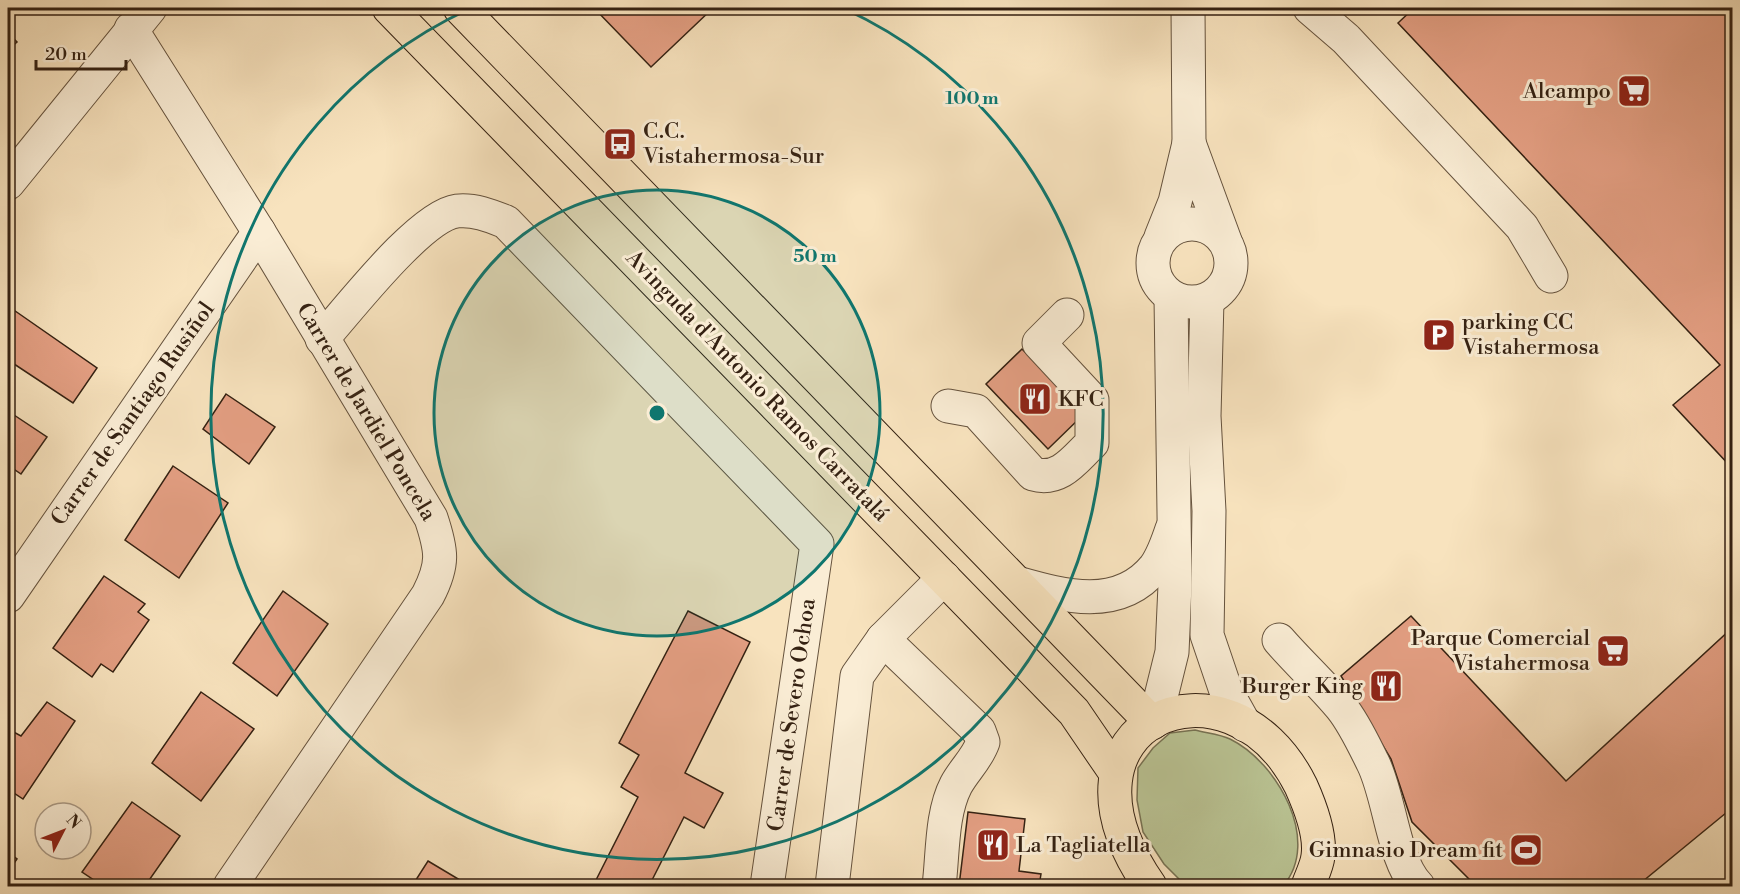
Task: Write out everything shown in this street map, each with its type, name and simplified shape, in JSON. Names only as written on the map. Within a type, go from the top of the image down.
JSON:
[{"type":"main road","name":"Avinguda d'Antonio Ramos Carratalá","points":[[389,8],[1074,712],[1116,772]]},
{"type":"main road","points":[[460,8],[1153,722]]},
{"type":"main road","points":[[1150,886],[1132,860],[1118,826],[1113,796],[1116,772],[1124,750],[1153,722],[1170,713],[1204,711],[1245,725],[1273,747],[1293,772],[1307,800],[1315,828],[1313,872],[1335,886]]},
{"type":"street","points":[[1188,8],[1190,143],[1175,202],[1155,246],[1152,261],[1154,276],[1161,288],[1171,297],[1189,302],[1207,300],[1220,291],[1228,279],[1232,265],[1190,143]]},
{"type":"street","points":[[1328,14],[1346,39],[1522,226],[1551,276]]},
{"type":"street","points":[[8,183],[140,18]]},
{"type":"street","name":"Carrer de Jardiel Poncela","points":[[140,18],[259,232],[431,518],[440,546],[440,572],[428,595],[230,886]]},
{"type":"street","name":"Carrer de Severo Ochoa","points":[[322,339],[414,237],[434,220],[457,211],[481,213],[506,222],[817,544],[767,886]]},
{"type":"street","points":[[1161,237],[1173,228],[1186,224],[1201,224],[1215,230],[1225,241]]},
{"type":"street","name":"Carrer de Santiago Rusiñol","points":[[8,596],[259,232]]},
{"type":"street","points":[[1153,722],[1172,652],[1176,519],[1171,297]]},
{"type":"street","points":[[1207,300],[1204,416],[1209,511],[1207,635],[1226,691],[1245,725]]},
{"type":"street","points":[[948,406],[975,411],[1033,474],[1045,478],[1058,474],[1092,443],[1092,400],[1039,343],[1067,315]]},
{"type":"street","points":[[1017,583],[1064,597],[1106,597],[1136,584],[1155,567],[1176,519]]},
{"type":"street","points":[[832,886],[857,676],[883,639],[944,578]]},
{"type":"street","points":[[883,639],[979,731],[983,742],[979,754],[957,784],[950,802],[939,886]]},
{"type":"street","points":[[1279,640],[1342,708],[1358,735],[1374,765],[1389,805],[1403,863],[1418,886]]},
{"type":"green space","points":[[1195,730],[1226,737],[1247,750],[1264,765],[1278,784],[1289,804],[1296,826],[1298,847],[1294,868],[1283,886],[1186,886],[1164,864],[1143,832],[1137,800],[1138,768],[1153,748],[1170,733]]},
{"type":"building","points":[[594,8],[713,8],[651,67]]},
{"type":"building","points":[[1414,8],[1732,8],[1732,468],[1673,405],[1720,365],[1398,23]]},
{"type":"building","points":[[8,33],[17,42],[8,50]]},
{"type":"building","points":[[8,306],[97,368],[73,403],[8,360]]},
{"type":"building","name":"KFC","points":[[1022,349],[1085,413],[1048,449],[986,384]]},
{"type":"building","points":[[226,394],[275,427],[249,464],[203,429]]},
{"type":"building","points":[[8,411],[47,437],[21,474],[8,465]]},
{"type":"building","points":[[173,466],[228,503],[179,578],[125,540]]},
{"type":"building","points":[[104,576],[145,604],[138,612],[149,620],[113,672],[101,664],[92,677],[53,648]]},
{"type":"building","points":[[283,591],[328,624],[277,696],[233,663]]},
{"type":"building","points":[[688,611],[750,642],[685,773],[723,793],[704,828],[684,817],[649,886],[593,886],[638,797],[621,787],[639,755],[619,743]]},
{"type":"building","points":[[1411,616],[1566,781],[1732,628],[1732,808],[1637,886],[1476,886],[1412,822],[1391,759],[1341,676]]},
{"type":"building","points":[[201,692],[254,729],[201,801],[152,763]]},
{"type":"building","points":[[47,702],[75,721],[23,799],[8,789],[8,734],[10,730],[21,736]]},
{"type":"building","points":[[132,802],[180,836],[145,886],[103,886],[82,872],[90,861],[93,861],[93,857]]},
{"type":"building","name":"La Tagliatella","points":[[968,812],[1025,819],[1019,871],[1041,874],[1039,886],[959,886]]},
{"type":"building","points":[[8,852],[17,859],[8,872]]},
{"type":"building","points":[[428,861],[470,886],[412,886]]},
{"type":"place","name":"Alcampo","points":[[1634,91]]},
{"type":"place","name":"C.C. Vistahermosa-Sur","points":[[620,144]]},
{"type":"place","name":"parking CC Vistahermosa","points":[[1439,335]]},
{"type":"place","name":"KFC","points":[[1035,399]]},
{"type":"place","name":"Parque Comercial Vistahermosa","points":[[1613,651]]},
{"type":"place","name":"Burger King","points":[[1386,686]]},
{"type":"place","name":"La Tagliatella","points":[[993,845]]},
{"type":"place","name":"Gimnasio Dream fit","points":[[1526,850]]}]
